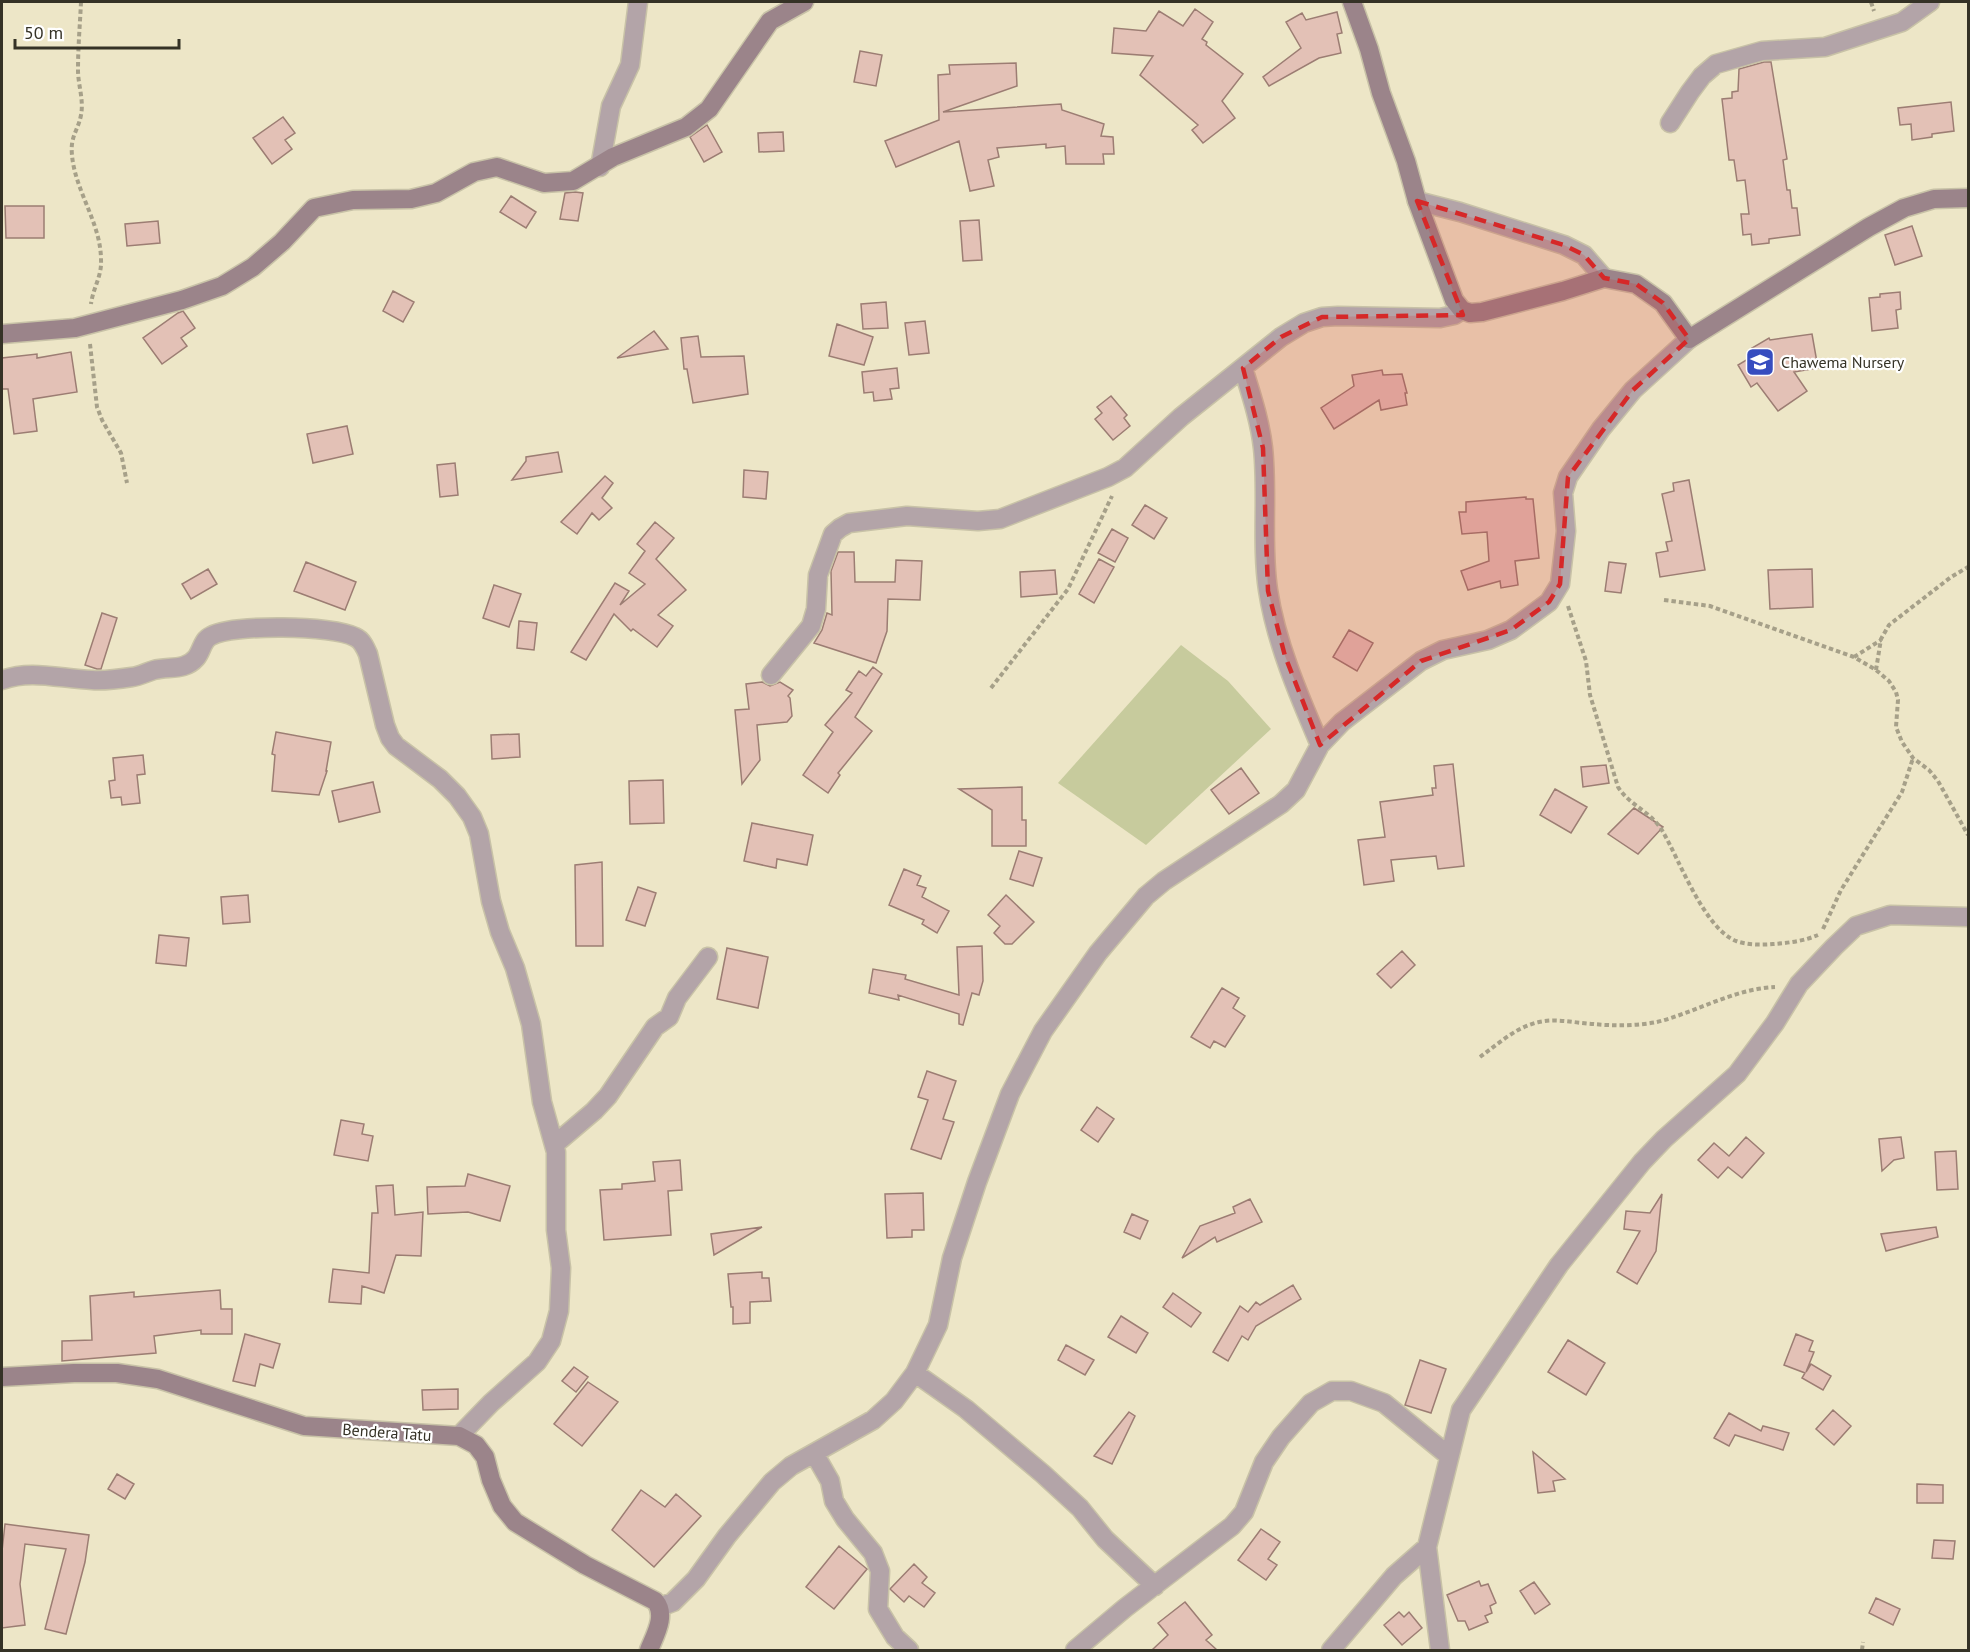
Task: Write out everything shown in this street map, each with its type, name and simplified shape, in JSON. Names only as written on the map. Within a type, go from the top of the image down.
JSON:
[{"type":"street","points":[[600,167],[611,106],[630,65],[638,2]]},
{"type":"street","points":[[2,334],[75,328],[182,300],[222,286],[253,267],[282,242],[314,208],[364,199],[411,199],[436,193],[474,172],[497,167],[544,183],[573,181],[614,157],[686,127],[709,110],[770,21],[804,2]]},
{"type":"street","points":[[1352,2],[1369,49],[1381,93],[1406,160],[1417,201],[1454,300],[1462,310],[1470,313],[1498,309],[1604,278],[1636,284],[1663,303],[1689,339]]},
{"type":"street","points":[[1670,123],[1702,76],[1716,64],[1762,51],[1825,48],[1902,22],[1930,2]]},
{"type":"street","points":[[660,1607],[681,1595],[696,1579],[727,1536],[772,1482],[791,1466],[873,1420],[894,1401],[915,1373],[938,1325],[952,1258],[1010,1094],[1043,1031],[1098,953],[1146,896],[1164,881],[1281,804],[1296,790],[1320,745],[1342,722],[1421,661],[1443,650],[1488,640],[1511,630],[1549,602],[1560,584],[1566,531],[1563,493],[1568,477],[1600,429],[1633,390],[1689,339],[1869,227],[1904,208],[1934,199],[1968,198]]},
{"type":"street","points":[[1417,201],[1564,245],[1584,255],[1604,278]]},
{"type":"street","points":[[771,675],[811,627],[816,609],[818,575],[834,534],[849,523],[907,516],[978,521],[1000,519],[1086,487],[1125,468],[1172,425],[1281,337],[1304,323],[1322,317],[1440,318],[1454,315],[1462,310]]},
{"type":"street","points":[[1243,368],[1258,419],[1263,448],[1264,561],[1268,591],[1285,656],[1320,745]]},
{"type":"street","points":[[2,680],[13,676],[34,674],[94,680],[135,677],[161,669],[177,669],[195,660],[206,639],[210,636],[241,629],[307,628],[345,633],[364,644],[390,738],[396,746],[440,779],[457,796],[472,817],[479,834],[491,901],[500,932],[515,968],[531,1024],[542,1102],[554,1145],[556,1230],[561,1268],[559,1311],[551,1341],[537,1362],[491,1403],[459,1436],[477,1445],[485,1457],[491,1480],[502,1506],[515,1522],[585,1565],[646,1595],[660,1607],[660,1623],[649,1650]]},
{"type":"street","points":[[1440,1650],[1427,1547],[1461,1410],[1559,1265],[1642,1162],[1664,1139],[1737,1074],[1776,1023],[1797,988],[1856,926],[1890,915],[1968,916]]},
{"type":"street","points":[[554,1145],[609,1096],[651,1033],[669,1017],[677,998],[708,957]]},
{"type":"street","name":"Bendera Tatu","points":[[2,1377],[117,1373],[158,1379],[304,1426],[459,1436]]},
{"type":"street","points":[[915,1373],[966,1409],[1043,1474],[1080,1508],[1105,1539],[1155,1586]]},
{"type":"street","points":[[1076,1650],[1125,1608],[1232,1526],[1244,1512],[1264,1462],[1281,1437],[1311,1402],[1332,1390],[1351,1391],[1384,1403],[1449,1456]]},
{"type":"street","points":[[814,1453],[830,1481],[834,1501],[845,1519],[873,1553],[880,1571],[878,1609],[895,1636],[909,1650]]},
{"type":"street","points":[[1331,1650],[1394,1576],[1427,1547]]},
{"type":"path","points":[[81,2],[78,72],[82,99],[81,116],[72,138],[72,156],[77,178],[97,231],[101,259],[100,275],[92,297],[89,323],[97,407],[121,453],[127,483]]},
{"type":"path","points":[[991,688],[1068,590],[1125,468]]},
{"type":"path","points":[[1876,670],[1881,639],[1888,626],[1914,604],[1968,567]]},
{"type":"path","points":[[1560,584],[1586,661],[1590,695],[1618,787],[1625,798],[1649,814],[1662,830],[1674,856],[1713,923],[1735,940],[1763,945],[1785,944],[1821,933],[1856,926]]},
{"type":"path","points":[[1664,600],[1710,606],[1854,657],[1876,670],[1889,681],[1896,692],[1898,700],[1896,728],[1902,742],[1913,758],[1938,780],[1968,835]]},
{"type":"path","points":[[1854,657],[1881,639]]},
{"type":"path","points":[[1817,944],[1841,890],[1902,792],[1913,758]]},
{"type":"path","points":[[1480,1057],[1512,1033],[1538,1022],[1561,1020],[1604,1024],[1656,1022],[1754,990],[1773,987],[1797,988]]},
{"type":"path","points":[[1862,1650],[1863,1642]]},
{"type":"highlighted area","points":[[1417,201],[1564,245],[1584,255],[1604,278],[1636,284],[1663,303],[1689,339],[1633,390],[1568,477],[1560,584],[1549,602],[1511,630],[1421,661],[1320,745],[1285,656],[1268,591],[1263,448],[1243,368],[1281,337],[1322,317],[1463,315]]},
{"type":"green space","points":[[1181,645],[1228,681],[1271,729],[1146,845],[1058,783]]},
{"type":"building","points":[[1195,9],[1213,22],[1202,39],[1207,42],[1206,45],[1243,74],[1222,101],[1235,118],[1203,143],[1192,130],[1198,125],[1140,75],[1153,56],[1112,53],[1114,28],[1146,31],[1159,11],[1183,26]]},
{"type":"building","points":[[1337,12],[1342,33],[1337,34],[1341,53],[1319,58],[1269,86],[1263,77],[1301,48],[1286,22],[1302,13],[1306,20]]},
{"type":"building","points":[[860,51],[882,55],[876,86],[854,82]]},
{"type":"building","points":[[1771,62],[1787,159],[1783,160],[1787,190],[1790,190],[1792,208],[1797,208],[1800,235],[1769,239],[1769,243],[1752,245],[1751,234],[1743,235],[1741,214],[1749,214],[1745,180],[1737,181],[1734,160],[1729,160],[1722,99],[1732,98],[1732,92],[1738,91],[1739,69]]},
{"type":"building","points":[[1016,63],[1017,86],[943,112],[1061,104],[1062,110],[1104,124],[1101,136],[1113,137],[1114,154],[1103,154],[1104,164],[1066,164],[1065,146],[1046,148],[1046,144],[997,148],[999,157],[988,160],[994,186],[970,191],[959,141],[896,167],[885,141],[939,120],[938,75],[950,74],[949,65]]},
{"type":"building","points":[[1951,102],[1954,131],[1912,140],[1911,124],[1900,125],[1898,108]]},
{"type":"building","points":[[283,117],[295,133],[285,140],[292,149],[272,164],[253,138]]},
{"type":"building","points":[[707,125],[722,152],[704,162],[690,137]]},
{"type":"building","points":[[783,132],[784,151],[759,152],[758,133]]},
{"type":"building","points":[[565,193],[583,193],[578,221],[560,219]]},
{"type":"building","points":[[511,196],[536,212],[526,228],[500,212]]},
{"type":"building","points":[[5,206],[44,206],[44,238],[6,238]]},
{"type":"building","points":[[979,220],[982,260],[963,261],[960,221]]},
{"type":"building","points":[[158,221],[160,243],[127,246],[125,224]]},
{"type":"building","points":[[1912,226],[1922,256],[1895,265],[1885,235]]},
{"type":"building","points":[[393,291],[414,302],[403,322],[383,311]]},
{"type":"building","points":[[1900,292],[1901,309],[1896,310],[1898,328],[1872,331],[1869,298],[1880,297],[1880,294]]},
{"type":"building","points":[[886,302],[888,328],[863,329],[861,304]]},
{"type":"building","points":[[183,311],[195,328],[181,338],[187,346],[162,364],[143,338]]},
{"type":"building","points":[[925,321],[929,353],[909,355],[905,323]]},
{"type":"building","points":[[837,324],[873,337],[864,365],[829,356]]},
{"type":"building","points":[[654,331],[668,349],[617,358]]},
{"type":"building","points":[[1812,334],[1818,368],[1794,372],[1807,391],[1778,411],[1757,383],[1751,387],[1738,365],[1755,355],[1752,348],[1769,338],[1770,340]]},
{"type":"building","points":[[698,336],[701,357],[744,356],[748,394],[693,403],[687,369],[684,369],[681,338]]},
{"type":"building","points":[[71,352],[77,392],[33,399],[37,431],[14,434],[8,389],[2,389],[2,358],[37,354],[37,358]]},
{"type":"building","points":[[897,368],[899,388],[890,389],[892,399],[874,401],[873,392],[864,393],[862,372]]},
{"type":"building","points":[[1382,370],[1383,375],[1402,374],[1407,393],[1405,393],[1407,405],[1381,410],[1379,400],[1334,429],[1321,408],[1354,386],[1352,375]]},
{"type":"building","points":[[1111,396],[1127,415],[1124,418],[1130,426],[1113,440],[1095,419],[1102,413],[1097,407]]},
{"type":"building","points":[[347,426],[353,454],[313,463],[307,434]]},
{"type":"building","points":[[558,452],[562,472],[512,480],[526,461],[526,457]]},
{"type":"building","points":[[455,463],[458,495],[440,497],[437,465]]},
{"type":"building","points":[[744,470],[768,472],[766,499],[743,497]]},
{"type":"building","points":[[605,476],[613,483],[602,498],[612,508],[599,520],[592,513],[577,534],[561,522]]},
{"type":"building","points":[[1689,480],[1705,570],[1660,577],[1656,553],[1668,551],[1666,542],[1672,541],[1662,494],[1674,491],[1673,483]]},
{"type":"building","points":[[1526,497],[1526,499],[1533,499],[1539,558],[1515,561],[1518,585],[1501,588],[1500,581],[1468,590],[1461,571],[1489,561],[1487,532],[1462,534],[1459,512],[1466,512],[1466,502]]},
{"type":"building","points":[[1145,505],[1167,518],[1154,539],[1132,525]]},
{"type":"building","points":[[655,522],[674,538],[656,559],[686,590],[658,615],[673,626],[657,647],[633,629],[631,631],[614,614],[586,660],[571,652],[615,583],[629,591],[620,605],[645,584],[629,573],[645,551],[637,544]]},
{"type":"building","points":[[1112,529],[1128,538],[1115,562],[1098,553]]},
{"type":"building","points":[[838,552],[854,552],[855,582],[895,582],[896,560],[922,561],[920,600],[888,599],[887,631],[876,663],[814,643],[822,630],[827,613],[832,615],[831,571]]},
{"type":"building","points":[[1099,559],[1114,567],[1094,603],[1079,594]]},
{"type":"building","points":[[306,562],[356,582],[345,610],[294,591]]},
{"type":"building","points":[[1609,562],[1626,564],[1621,593],[1605,591]]},
{"type":"building","points":[[208,569],[217,584],[191,599],[182,584]]},
{"type":"building","points":[[1812,569],[1813,607],[1770,609],[1768,570]]},
{"type":"building","points":[[1055,570],[1057,594],[1021,597],[1020,572]]},
{"type":"building","points":[[494,585],[521,594],[509,627],[483,618]]},
{"type":"building","points":[[102,613],[117,618],[101,669],[97,669],[85,665]]},
{"type":"building","points":[[519,621],[537,623],[534,650],[517,648]]},
{"type":"building","points":[[1349,630],[1373,643],[1357,671],[1333,657]]},
{"type":"building","points":[[873,667],[882,674],[855,717],[872,731],[838,773],[840,775],[828,793],[803,775],[833,732],[825,725],[852,693],[846,690],[859,671],[866,676]]},
{"type":"building","points":[[762,682],[770,686],[780,682],[793,690],[788,696],[792,716],[787,722],[757,725],[760,760],[742,784],[735,710],[749,709],[746,684]]},
{"type":"building","points":[[276,732],[331,742],[327,771],[319,795],[272,791],[275,755],[272,754]]},
{"type":"building","points":[[519,734],[520,757],[492,759],[491,735]]},
{"type":"building","points":[[143,755],[145,774],[137,775],[140,803],[122,805],[121,797],[111,798],[109,781],[115,780],[113,758]]},
{"type":"building","points":[[1453,764],[1464,866],[1438,869],[1436,856],[1391,860],[1394,881],[1364,885],[1358,840],[1385,837],[1380,802],[1433,795],[1432,788],[1436,788],[1434,766]]},
{"type":"building","points":[[1606,765],[1609,783],[1583,787],[1581,767]]},
{"type":"building","points":[[1241,768],[1259,793],[1229,814],[1211,790]]},
{"type":"building","points":[[663,780],[664,823],[630,824],[629,781]]},
{"type":"building","points":[[373,782],[380,812],[339,822],[332,791]]},
{"type":"building","points":[[1022,787],[1022,820],[1026,820],[1026,846],[992,846],[992,810],[959,789]]},
{"type":"building","points":[[1555,789],[1587,807],[1571,833],[1540,815]]},
{"type":"building","points":[[1634,808],[1663,827],[1638,854],[1608,834]]},
{"type":"building","points":[[752,823],[813,835],[807,865],[777,859],[776,868],[744,861]]},
{"type":"building","points":[[1019,851],[1042,858],[1033,886],[1010,879]]},
{"type":"building","points":[[602,862],[603,946],[576,946],[575,865]]},
{"type":"building","points":[[904,869],[921,876],[917,885],[926,888],[922,897],[949,911],[937,933],[922,924],[924,920],[889,905]]},
{"type":"building","points":[[638,887],[656,893],[645,926],[626,920]]},
{"type":"building","points":[[248,895],[250,922],[223,924],[221,897]]},
{"type":"building","points":[[1006,895],[1034,922],[1012,944],[1005,944],[994,933],[1000,926],[988,915]]},
{"type":"building","points":[[159,935],[189,938],[186,966],[156,963]]},
{"type":"building","points":[[982,946],[983,981],[979,995],[972,993],[963,1025],[959,1024],[959,1014],[898,995],[899,1000],[869,993],[873,969],[906,975],[905,979],[959,995],[957,947]]},
{"type":"building","points":[[727,948],[768,957],[758,1008],[717,999]]},
{"type":"building","points":[[1402,951],[1415,965],[1391,988],[1377,974]]},
{"type":"building","points":[[1222,988],[1239,998],[1233,1008],[1245,1016],[1225,1047],[1214,1041],[1210,1048],[1191,1037]]},
{"type":"building","points":[[927,1071],[956,1081],[943,1119],[954,1122],[941,1159],[911,1149],[928,1100],[918,1097]]},
{"type":"building","points":[[1097,1107],[1114,1119],[1098,1142],[1081,1130]]},
{"type":"building","points":[[341,1120],[364,1124],[362,1134],[373,1136],[368,1161],[334,1155]]},
{"type":"building","points":[[1746,1137],[1764,1153],[1742,1178],[1728,1167],[1718,1178],[1698,1160],[1714,1143],[1729,1156]]},
{"type":"building","points":[[1901,1137],[1904,1158],[1894,1160],[1882,1171],[1879,1139]]},
{"type":"building","points":[[1956,1151],[1958,1189],[1937,1190],[1935,1152]]},
{"type":"building","points":[[680,1160],[682,1190],[668,1191],[671,1235],[604,1240],[600,1190],[622,1189],[622,1184],[655,1181],[653,1162]]},
{"type":"building","points":[[468,1174],[510,1186],[500,1221],[468,1212],[428,1214],[427,1187],[465,1186]]},
{"type":"building","points":[[393,1185],[395,1215],[423,1212],[421,1256],[396,1255],[384,1293],[362,1286],[361,1304],[329,1302],[333,1269],[369,1273],[372,1213],[378,1213],[376,1186]]},
{"type":"building","points":[[923,1193],[924,1230],[912,1230],[912,1237],[887,1238],[885,1194]]},
{"type":"building","points":[[1662,1194],[1656,1251],[1637,1284],[1617,1272],[1640,1231],[1624,1229],[1626,1211],[1650,1213]]},
{"type":"building","points":[[1250,1199],[1262,1222],[1217,1242],[1215,1237],[1182,1258],[1200,1226],[1235,1213],[1233,1207]]},
{"type":"building","points":[[1132,1214],[1148,1221],[1140,1239],[1124,1232]]},
{"type":"building","points":[[762,1227],[714,1255],[711,1234]]},
{"type":"building","points":[[1936,1227],[1938,1237],[1886,1251],[1881,1234]]},
{"type":"building","points":[[762,1272],[762,1278],[769,1278],[771,1301],[750,1302],[750,1323],[733,1324],[728,1274]]},
{"type":"building","points":[[1293,1285],[1301,1299],[1256,1326],[1248,1340],[1242,1336],[1228,1361],[1213,1352],[1240,1306],[1248,1312],[1256,1302],[1260,1305]]},
{"type":"building","points":[[220,1290],[221,1309],[232,1309],[232,1334],[201,1334],[201,1330],[154,1336],[156,1353],[62,1361],[62,1341],[92,1340],[90,1296],[134,1292],[134,1297]]},
{"type":"building","points":[[1173,1293],[1201,1313],[1191,1327],[1163,1307]]},
{"type":"building","points":[[1121,1316],[1148,1333],[1136,1353],[1108,1337]]},
{"type":"building","points":[[245,1334],[280,1344],[273,1368],[260,1364],[255,1386],[233,1381]]},
{"type":"building","points":[[1796,1334],[1813,1341],[1809,1351],[1814,1352],[1806,1372],[1811,1364],[1831,1376],[1823,1390],[1802,1378],[1805,1373],[1784,1365]]},
{"type":"building","points":[[1568,1340],[1605,1363],[1586,1395],[1548,1372]]},
{"type":"building","points":[[1066,1345],[1094,1360],[1085,1375],[1058,1360]]},
{"type":"building","points":[[1420,1360],[1446,1369],[1431,1413],[1405,1405]]},
{"type":"building","points":[[574,1367],[588,1377],[576,1392],[562,1381]]},
{"type":"building","points":[[588,1382],[618,1402],[582,1446],[554,1424]]},
{"type":"building","points":[[458,1389],[458,1409],[423,1410],[422,1390]]},
{"type":"building","points":[[1833,1410],[1851,1426],[1834,1445],[1816,1429]]},
{"type":"building","points":[[1129,1412],[1135,1416],[1112,1464],[1094,1456]]},
{"type":"building","points":[[1729,1413],[1761,1431],[1763,1426],[1789,1433],[1783,1450],[1735,1435],[1729,1446],[1714,1438]]},
{"type":"building","points":[[1533,1452],[1565,1479],[1553,1481],[1555,1491],[1538,1493]]},
{"type":"building","points":[[117,1474],[134,1484],[125,1499],[108,1489]]},
{"type":"building","points":[[1917,1484],[1943,1485],[1943,1503],[1917,1503]]},
{"type":"building","points":[[641,1490],[665,1507],[676,1494],[701,1516],[654,1567],[612,1530]]},
{"type":"building","points":[[5,1524],[89,1535],[85,1562],[66,1634],[45,1629],[66,1549],[25,1544],[20,1584],[25,1625],[2,1628],[2,1551]]},
{"type":"building","points":[[1261,1529],[1280,1542],[1268,1559],[1277,1565],[1266,1580],[1238,1560]]},
{"type":"building","points":[[1934,1540],[1955,1541],[1953,1559],[1932,1558]]},
{"type":"building","points":[[839,1546],[867,1569],[834,1609],[806,1587]]},
{"type":"building","points":[[914,1564],[927,1577],[922,1583],[935,1593],[924,1607],[909,1596],[904,1602],[890,1589]]},
{"type":"building","points":[[1479,1581],[1481,1586],[1488,1584],[1496,1603],[1490,1606],[1492,1613],[1485,1616],[1488,1622],[1469,1630],[1465,1621],[1458,1621],[1447,1595]]},
{"type":"building","points":[[1534,1582],[1550,1604],[1535,1614],[1520,1591]]},
{"type":"building","points":[[1876,1598],[1900,1609],[1893,1625],[1869,1613]]},
{"type":"building","points":[[1185,1602],[1212,1635],[1206,1640],[1217,1650],[1152,1650],[1168,1635],[1158,1623]]},
{"type":"building","points":[[1399,1612],[1404,1617],[1409,1612],[1422,1628],[1402,1645],[1384,1625]]},
{"type":"place","name":"Chawema Nursery","points":[[1760,362]]}]
